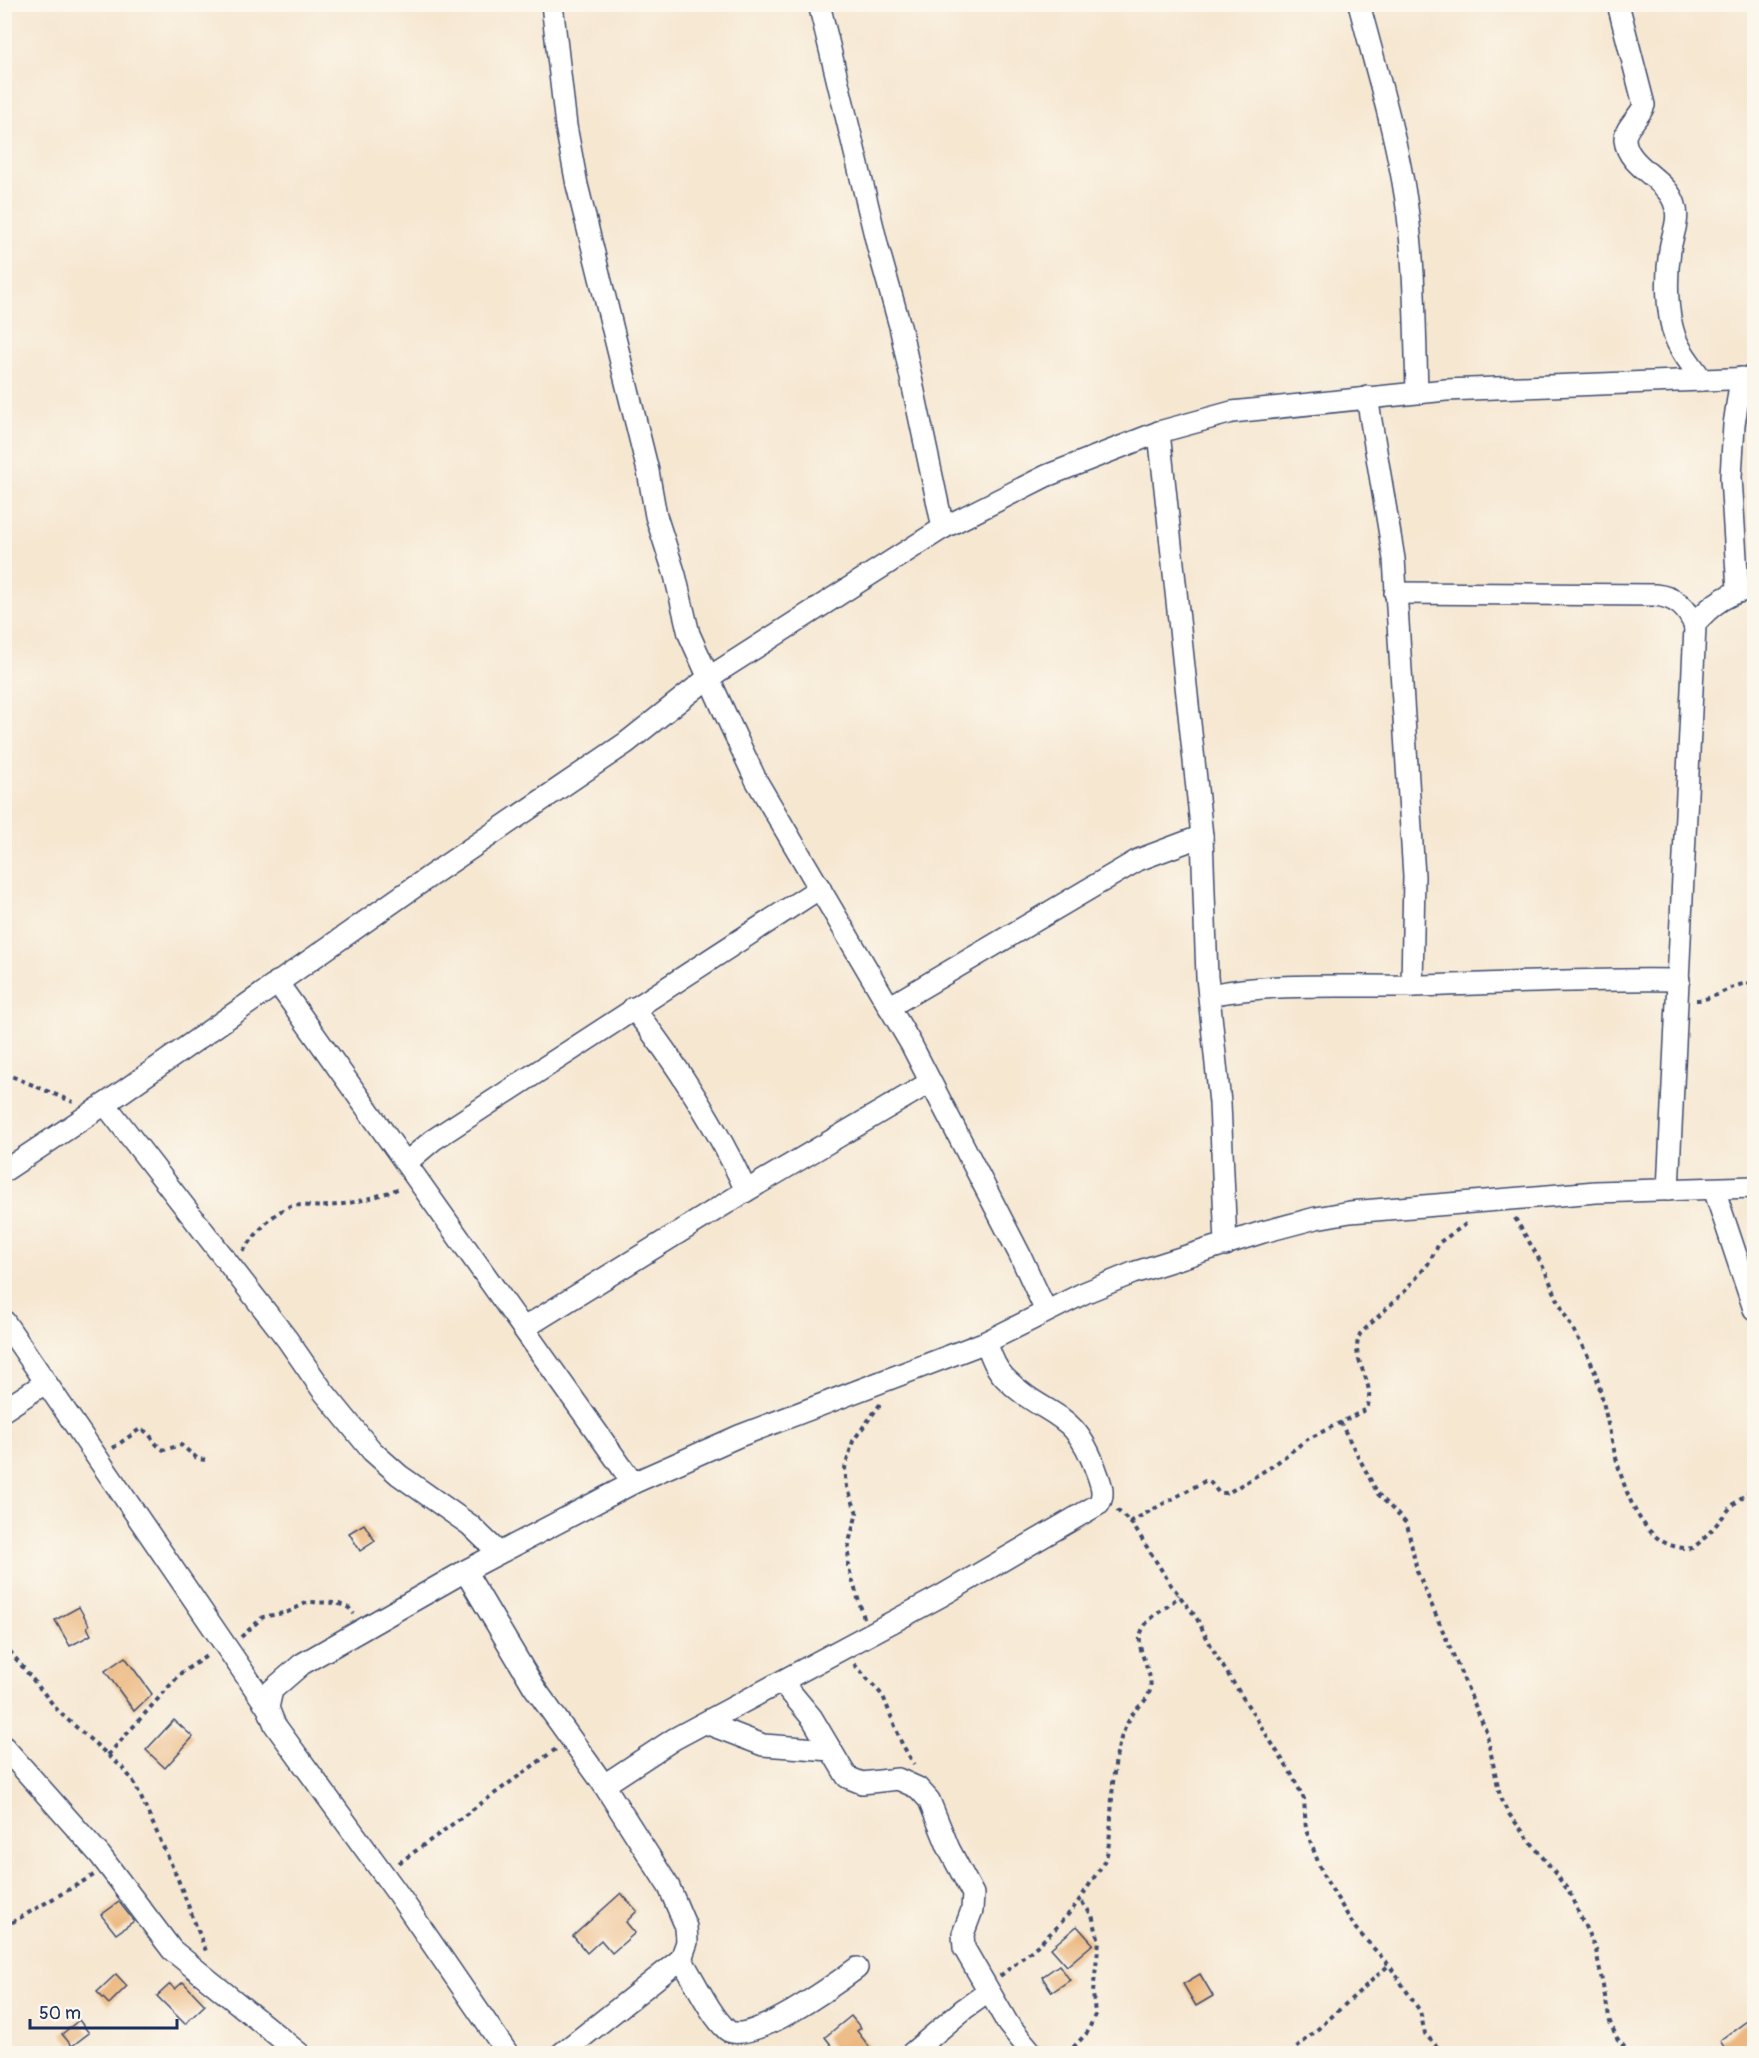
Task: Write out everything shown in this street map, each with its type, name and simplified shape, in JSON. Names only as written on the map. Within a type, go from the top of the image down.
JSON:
[{"type":"street","points":[[552,4],[566,126],[594,259],[648,471],[656,516],[675,575],[689,634],[756,780],[911,1044],[929,1083],[993,1202],[1046,1311]]},
{"type":"street","points":[[819,4],[878,248],[900,326],[943,528]]},
{"type":"street","points":[[1359,4],[1396,146],[1406,201],[1411,251],[1417,392]]},
{"type":"street","points":[[1618,4],[1644,105],[1642,113],[1625,134],[1625,141],[1635,160],[1674,201],[1677,224],[1671,243],[1667,271],[1674,336],[1702,380]]},
{"type":"street","points":[[4,1171],[102,1106],[277,982],[626,743],[708,678],[943,528],[1046,476],[1160,432],[1232,412],[1417,392],[1748,378],[1734,425],[1731,477],[1746,590],[1714,604],[1694,625]]},
{"type":"street","points":[[1367,397],[1394,559],[1414,876],[1412,986]]},
{"type":"street","points":[[1160,432],[1202,836],[1209,995],[1220,1102],[1226,1245]]},
{"type":"street","points":[[1395,593],[1655,595],[1676,600],[1690,614],[1694,625],[1679,991],[1668,1190]]},
{"type":"street","points":[[889,1007],[1138,860],[1202,836]]},
{"type":"street","points":[[407,1162],[433,1140],[820,888]]},
{"type":"street","points":[[1209,995],[1279,985],[1412,986],[1621,979],[1679,991]]},
{"type":"street","points":[[277,982],[420,1180],[633,1483]]},
{"type":"street","points":[[633,1008],[660,1043],[733,1162],[746,1191]]},
{"type":"street","points":[[525,1328],[746,1191],[929,1083]]},
{"type":"street","points":[[102,1106],[230,1266],[293,1347],[323,1391],[372,1451],[399,1475],[470,1525],[499,1553]]},
{"type":"street","points":[[268,1708],[272,1690],[284,1678],[362,1628],[633,1483],[739,1436],[986,1342],[1046,1311],[1133,1273],[1316,1218],[1377,1209],[1503,1199],[1755,1187]]},
{"type":"street","points":[[1714,1189],[1752,1297]]},
{"type":"street","points":[[4,1321],[268,1708],[280,1733],[383,1873],[508,2054]]},
{"type":"street","points":[[604,1785],[674,1739],[862,1638],[1099,1504],[1102,1499],[1101,1484],[1081,1436],[1060,1415],[1006,1380],[996,1367],[986,1342]]},
{"type":"street","points":[[4,1410],[45,1383]]},
{"type":"street","points":[[465,1571],[534,1687],[604,1785],[669,1887],[684,1921],[687,1942],[681,1959],[561,2054]]},
{"type":"street","points":[[782,1682],[812,1718],[843,1772],[852,1781],[862,1783],[898,1779],[924,1794],[949,1849],[971,1886],[972,1910],[964,1930],[963,1941],[987,1990],[1008,2025],[1033,2054]]},
{"type":"street","points":[[706,1722],[763,1745],[831,1750]]},
{"type":"street","points":[[4,1747],[111,1867],[177,1956],[300,2054]]},
{"type":"street","points":[[681,1959],[728,2031],[747,2033],[812,2001],[857,1968]]},
{"type":"street","points":[[911,2054],[987,1990]]},
{"type":"path","points":[[1679,991],[1703,1000],[1738,985],[1755,984]]},
{"type":"path","points":[[4,1073],[70,1101],[102,1106]]},
{"type":"path","points":[[230,1266],[263,1227],[287,1207],[296,1204],[315,1207],[346,1204],[392,1192],[420,1180]]},
{"type":"path","points":[[1503,1199],[1541,1263],[1593,1368],[1607,1414],[1617,1471],[1654,1537],[1668,1546],[1692,1548],[1712,1531],[1737,1503],[1755,1491]]},
{"type":"path","points":[[1130,1522],[1205,1481],[1210,1482],[1219,1492],[1228,1493],[1274,1465],[1306,1440],[1367,1409],[1370,1385],[1358,1358],[1357,1341],[1360,1334],[1374,1318],[1406,1290],[1428,1264],[1440,1242],[1454,1230],[1470,1222]]},
{"type":"path","points":[[895,1375],[876,1411],[853,1441],[845,1468],[847,1487],[857,1513],[849,1542],[848,1566],[862,1638],[854,1663],[883,1696],[902,1744],[920,1774],[924,1794]]},
{"type":"path","points":[[1340,1422],[1378,1494],[1407,1524],[1417,1571],[1486,1731],[1501,1800],[1509,1814],[1568,1890],[1596,1950],[1610,2022],[1617,2038],[1630,2054]]},
{"type":"path","points":[[98,1459],[140,1429],[148,1432],[164,1450],[181,1445],[198,1459],[205,1460]]},
{"type":"path","points":[[1102,1499],[1130,1522],[1196,1617],[1217,1657],[1292,1775],[1304,1799],[1306,1830],[1323,1875],[1356,1929],[1389,1965],[1420,2011],[1425,2034],[1444,2054]]},
{"type":"path","points":[[987,1990],[1051,1935],[1080,1900],[1107,1852],[1114,1771],[1122,1734],[1150,1689],[1150,1677],[1140,1647],[1140,1634],[1146,1624],[1173,1604],[1179,1594]]},
{"type":"path","points":[[108,1755],[181,1673],[226,1647],[263,1617],[288,1612],[308,1602],[330,1602],[349,1608],[362,1628]]},
{"type":"path","points":[[4,1644],[60,1713],[124,1769],[144,1800],[208,1958]]},
{"type":"path","points":[[383,1873],[571,1738]]},
{"type":"path","points":[[4,1927],[80,1881],[111,1867]]},
{"type":"path","points":[[1067,2054],[1087,2033],[1095,2015],[1093,1992],[1099,1941],[1096,1923],[1080,1900]]},
{"type":"path","points":[[1290,2054],[1389,1965]]},
{"type":"building","points":[[364,1524],[375,1541],[360,1551],[349,1533]]},
{"type":"building","points":[[79,1607],[89,1625],[87,1627],[91,1635],[70,1646],[55,1620]]},
{"type":"building","points":[[125,1657],[152,1694],[134,1711],[105,1671]]},
{"type":"building","points":[[174,1720],[193,1737],[165,1768],[146,1750]]},
{"type":"building","points":[[621,1893],[637,1911],[626,1922],[635,1933],[612,1953],[601,1940],[587,1953],[573,1936]]},
{"type":"building","points":[[119,1902],[134,1921],[116,1934],[101,1915]]},
{"type":"building","points":[[1077,1926],[1093,1944],[1067,1966],[1051,1948]]},
{"type":"building","points":[[1059,1965],[1070,1980],[1052,1992],[1042,1977]]},
{"type":"building","points":[[116,1974],[127,1986],[109,2004],[97,1992]]},
{"type":"building","points":[[1200,1974],[1213,1996],[1196,2006],[1183,1984]]},
{"type":"building","points":[[183,1982],[205,2005],[185,2024],[157,1996],[170,1984],[175,1989]]},
{"type":"building","points":[[1755,2015],[1755,2054],[1729,2054],[1720,2041]]},
{"type":"building","points":[[851,2016],[861,2028],[857,2031],[875,2054],[838,2054],[825,2037]]},
{"type":"building","points":[[79,2020],[89,2033],[72,2046],[62,2034]]}]
